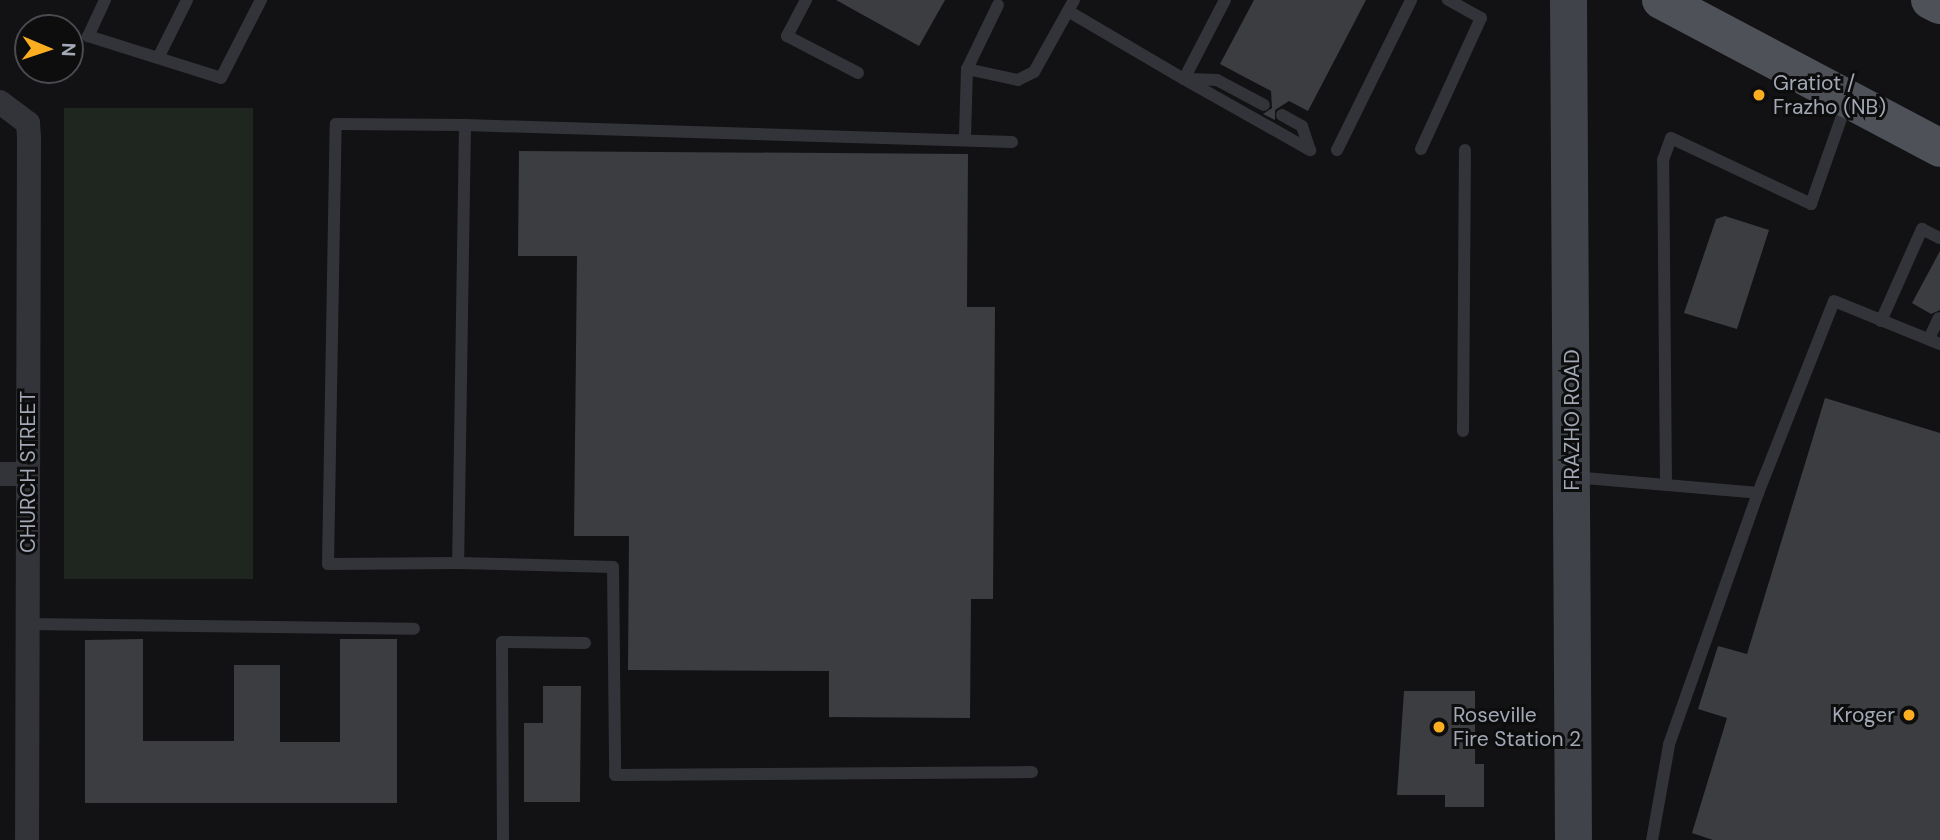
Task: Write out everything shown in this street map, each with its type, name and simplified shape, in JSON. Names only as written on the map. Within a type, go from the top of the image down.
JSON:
[{"type":"main road","points":[[1661,0],[1940,148]]},
{"type":"main road","points":[[1930,0],[1940,5]]},
{"type":"street","name":"FRAZHO ROAD","points":[[1569,0],[1573,840]]},
{"type":"street","name":"CHURCH STREET","points":[[7,106],[28,122],[29,139],[27,840]]},
{"type":"street","points":[[0,474],[28,474]]},
{"type":"lane","points":[[105,0],[88,36],[221,78],[261,0]]},
{"type":"lane","points":[[158,58],[187,0]]},
{"type":"lane","points":[[807,0],[787,36],[858,72]]},
{"type":"lane","points":[[1184,79],[1225,0]]},
{"type":"lane","points":[[1337,150],[1411,0]]},
{"type":"lane","points":[[1421,149],[1481,18],[1448,0]]},
{"type":"lane","points":[[965,136],[967,69],[998,5]]},
{"type":"lane","points":[[967,69],[1018,80],[1034,72],[1071,6],[1184,79],[1310,150],[1302,126],[1282,115]]},
{"type":"lane","points":[[1184,79],[1217,80],[1264,105]]},
{"type":"lane","points":[[1666,485],[1663,160],[1671,138],[1811,204],[1848,99]]},
{"type":"lane","points":[[1012,142],[965,136],[336,124],[328,564],[458,563],[613,567],[615,775],[1032,772]]},
{"type":"lane","points":[[458,563],[465,125]]},
{"type":"lane","points":[[1463,431],[1465,150]]},
{"type":"lane","points":[[1881,321],[1922,229],[1940,238]]},
{"type":"lane","points":[[1652,840],[1669,745],[1758,493],[1834,301],[1934,341],[1939,318]]},
{"type":"lane","points":[[1573,477],[1758,493]]},
{"type":"lane","points":[[27,624],[414,629]]},
{"type":"lane","points":[[503,840],[502,642],[585,643]]},
{"type":"shaded area","points":[[64,108],[253,108],[253,579],[64,579]]},
{"type":"building","points":[[836,0],[945,0],[919,46]]},
{"type":"building","points":[[1254,0],[1366,0],[1308,111],[1289,101],[1275,110],[1275,120],[1263,114],[1272,108],[1271,91],[1220,64]]},
{"type":"building","points":[[519,151],[968,154],[967,307],[995,307],[993,599],[971,599],[970,718],[829,717],[829,671],[628,670],[629,536],[574,536],[577,256],[518,256]]},
{"type":"building","points":[[1725,216],[1769,230],[1737,329],[1684,313],[1716,219]]},
{"type":"building","points":[[1940,251],[1940,310],[1931,314],[1912,303]]},
{"type":"building","points":[[1825,398],[1940,433],[1940,840],[1713,840],[1692,833],[1727,718],[1698,709],[1718,646],[1747,654]]},
{"type":"building","points":[[143,639],[143,741],[234,741],[234,665],[280,665],[280,742],[340,742],[340,639],[397,639],[397,803],[85,803],[85,640]]},
{"type":"building","points":[[543,686],[581,686],[580,802],[524,802],[524,723],[543,723]]},
{"type":"building","name":"Roseville Fire Station 2","points":[[1404,691],[1475,691],[1475,764],[1484,764],[1484,807],[1445,807],[1445,795],[1397,795]]},
{"type":"place","name":"Gratiot / Frazho (NB)","points":[[1759,95]]},
{"type":"place","name":"Kroger","points":[[1909,715]]},
{"type":"place","name":"Roseville Fire Station 2","points":[[1439,727]]}]
